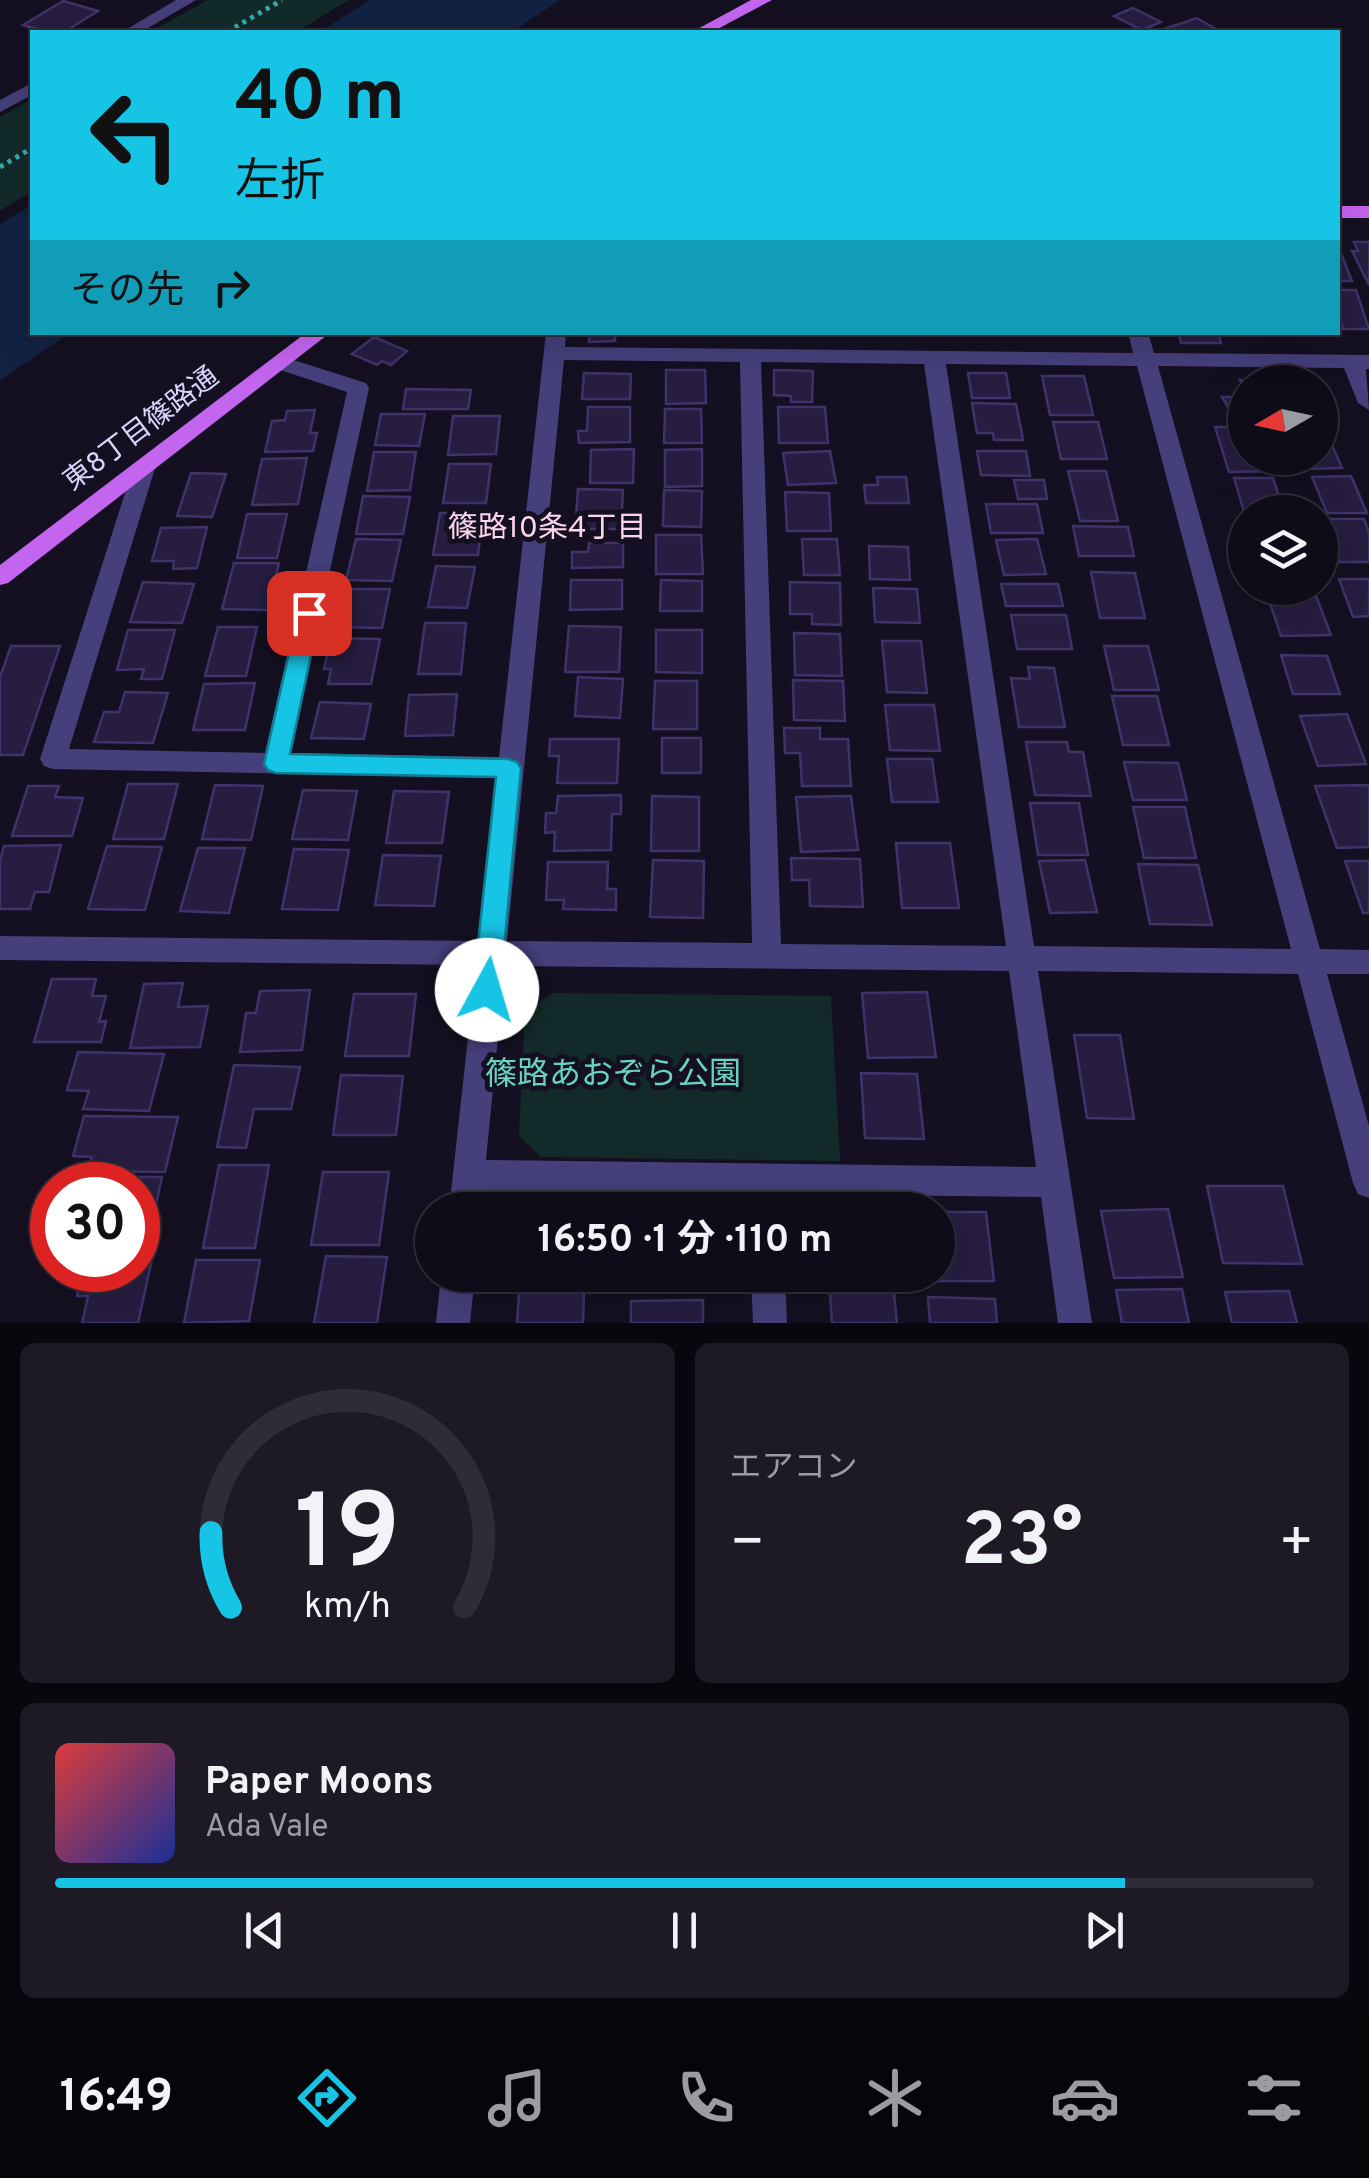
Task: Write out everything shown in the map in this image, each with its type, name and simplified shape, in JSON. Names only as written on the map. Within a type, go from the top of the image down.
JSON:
[{"type":"main road","points":[[704,30],[764,0]]},
{"type":"main road","points":[[1340,212],[1369,212]]},
{"type":"main road","name":"東8丁目篠路通","points":[[0,577],[318,335]]},
{"type":"street","points":[[134,30],[188,0]]},
{"type":"street","points":[[0,107],[30,89]]},
{"type":"street","points":[[467,1192],[555,343],[750,355],[934,357],[1142,345],[1360,361],[1369,403]]},
{"type":"street","points":[[1142,345],[1369,1184]]},
{"type":"street","points":[[750,355],[767,956]]},
{"type":"street","points":[[934,357],[1075,1323]]},
{"type":"street","points":[[276,764],[358,388],[281,363]]},
{"type":"street","points":[[145,465],[53,758],[508,768]]},
{"type":"street","points":[[0,948],[1369,962]]},
{"type":"street","points":[[468,1176],[734,1192]]},
{"type":"street","points":[[815,1192],[1055,1182]]},
{"type":"street","points":[[453,1323],[456,1292]]},
{"type":"street","points":[[769,1292],[770,1323]]},
{"type":"path","points":[[230,30],[282,0]]},
{"type":"path","points":[[0,168],[30,149]]},
{"type":"green space","points":[[208,0],[349,0],[299,30],[154,30]]},
{"type":"green space","points":[[30,100],[30,192],[0,211],[0,117]]},
{"type":"green space","name":"篠路あおぞら公園","points":[[553,993],[831,996],[840,1161],[541,1157],[519,1136],[525,1011]]},
{"type":"water","points":[[370,0],[560,0],[515,30],[322,30]]},
{"type":"water","points":[[30,206],[30,335],[67,335],[0,380],[0,224]]},
{"type":"building","points":[[63,1],[98,11],[67,30],[40,30],[23,25]]},
{"type":"building","points":[[1133,8],[1161,22],[1142,30],[1114,16]]},
{"type":"building","points":[[1197,18],[1218,30],[1170,30],[1167,28]]},
{"type":"building","points":[[1354,242],[1369,242],[1369,285],[1352,251],[1358,251]]},
{"type":"building","points":[[1340,251],[1352,281],[1340,281]]},
{"type":"building","points":[[1340,290],[1356,290],[1369,329],[1343,329]]},
{"type":"building","points":[[589,335],[615,335],[615,341],[589,342]]},
{"type":"building","points":[[1179,335],[1219,335],[1221,343],[1181,343]]},
{"type":"building","points":[[374,337],[407,351],[391,365],[382,361],[377,365],[352,354]]},
{"type":"building","points":[[666,370],[705,370],[706,403],[666,404]]},
{"type":"building","points":[[774,370],[813,371],[812,402],[791,402],[791,396],[774,395]]},
{"type":"building","points":[[584,373],[631,374],[630,399],[582,399]]},
{"type":"building","points":[[968,373],[1006,373],[1010,398],[972,398]]},
{"type":"building","points":[[1042,376],[1084,376],[1093,415],[1050,415]]},
{"type":"building","points":[[406,389],[471,390],[468,409],[403,409]]},
{"type":"building","points":[[972,403],[1016,404],[1023,440],[994,440],[993,433],[977,433]]},
{"type":"building","points":[[588,407],[630,407],[630,442],[579,443],[578,431],[587,431]]},
{"type":"building","points":[[778,407],[825,407],[828,443],[779,443]]},
{"type":"building","points":[[665,409],[701,409],[702,443],[664,443]]},
{"type":"building","points":[[315,410],[310,433],[317,433],[313,451],[265,452],[272,421],[285,420],[287,411]]},
{"type":"building","points":[[381,414],[425,414],[419,446],[375,445]]},
{"type":"building","points":[[453,416],[500,416],[496,454],[448,455]]},
{"type":"building","points":[[1053,422],[1098,422],[1107,459],[1061,459]]},
{"type":"building","points":[[1215,427],[1228,427],[1228,469]]},
{"type":"building","points":[[634,449],[633,483],[590,483],[591,450]]},
{"type":"building","points":[[702,449],[702,486],[665,487],[665,450]]},
{"type":"building","points":[[830,451],[836,483],[788,485],[783,453]]},
{"type":"building","points":[[977,451],[1026,451],[1030,476],[981,475]]},
{"type":"building","points":[[374,452],[416,452],[410,490],[367,491]]},
{"type":"building","points":[[307,458],[298,504],[252,505],[262,459]]},
{"type":"building","points":[[449,464],[491,464],[486,503],[443,503]]},
{"type":"building","points":[[1068,471],[1106,471],[1118,521],[1080,521]]},
{"type":"building","points":[[191,473],[226,474],[212,517],[177,516]]},
{"type":"building","points":[[1351,476],[1367,513],[1338,513],[1338,495],[1320,495],[1312,477]]},
{"type":"building","points":[[877,477],[906,477],[909,503],[866,503],[864,485],[878,485]]},
{"type":"building","points":[[1234,478],[1273,478],[1278,495],[1239,495]]},
{"type":"building","points":[[1014,480],[1044,480],[1047,499],[1018,499]]},
{"type":"building","points":[[578,489],[623,490],[621,529],[575,529]]},
{"type":"building","points":[[664,490],[702,491],[701,527],[663,526]]},
{"type":"building","points":[[785,492],[829,493],[831,531],[787,531]]},
{"type":"building","points":[[363,496],[410,497],[403,534],[356,534]]},
{"type":"building","points":[[986,504],[1037,504],[1043,533],[991,533]]},
{"type":"building","points":[[440,513],[483,514],[478,555],[433,555]]},
{"type":"building","points":[[247,514],[287,514],[277,558],[237,558]]},
{"type":"building","points":[[1338,519],[1364,519],[1369,532],[1369,562],[1339,562]]},
{"type":"building","points":[[1073,526],[1128,527],[1134,556],[1079,556]]},
{"type":"building","points":[[207,527],[197,568],[173,569],[174,561],[152,561],[161,528]]},
{"type":"building","points":[[656,535],[701,535],[703,574],[656,574]]},
{"type":"building","points":[[356,539],[401,540],[392,581],[346,580]]},
{"type":"building","points":[[802,539],[837,539],[840,575],[804,575]]},
{"type":"building","points":[[1037,539],[1046,574],[1004,575],[996,540]]},
{"type":"building","points":[[589,543],[623,543],[623,567],[572,568],[572,552],[588,552]]},
{"type":"building","points":[[869,546],[908,547],[910,580],[870,579]]},
{"type":"building","points":[[234,563],[279,563],[268,610],[222,609]]},
{"type":"building","points":[[436,566],[475,567],[467,608],[428,607]]},
{"type":"building","points":[[1091,572],[1135,573],[1145,618],[1100,618]]},
{"type":"building","points":[[1339,579],[1369,579],[1369,616],[1353,617]]},
{"type":"building","points":[[571,580],[622,580],[622,609],[570,610]]},
{"type":"building","points":[[661,580],[702,581],[702,611],[660,611]]},
{"type":"building","points":[[143,582],[194,584],[182,623],[130,622]]},
{"type":"building","points":[[790,582],[840,583],[841,625],[812,624],[812,614],[790,614]]},
{"type":"building","points":[[1001,584],[1058,584],[1063,606],[1006,606]]},
{"type":"building","points":[[873,588],[917,589],[920,623],[875,622]]},
{"type":"building","points":[[345,589],[390,589],[382,628],[337,627]]},
{"type":"building","points":[[1271,605],[1320,605],[1331,635],[1281,636]]},
{"type":"building","points":[[1011,615],[1066,615],[1072,649],[1017,649]]},
{"type":"building","points":[[425,623],[466,623],[461,674],[418,674]]},
{"type":"building","points":[[569,626],[621,627],[619,672],[565,672]]},
{"type":"building","points":[[218,627],[257,627],[246,676],[205,676]]},
{"type":"building","points":[[128,630],[175,630],[162,679],[141,679],[144,669],[117,670]]},
{"type":"building","points":[[656,630],[702,630],[702,673],[656,672]]},
{"type":"building","points":[[794,633],[840,634],[842,676],[795,675]]},
{"type":"building","points":[[331,638],[380,639],[371,684],[328,684],[331,669],[324,669]]},
{"type":"building","points":[[882,641],[921,641],[927,693],[887,692]]},
{"type":"building","points":[[11,646],[60,646],[23,755],[0,755],[0,677]]},
{"type":"building","points":[[1104,646],[1148,646],[1159,690],[1114,690]]},
{"type":"building","points":[[1281,655],[1327,656],[1340,694],[1293,694]]},
{"type":"building","points":[[1028,667],[1054,668],[1065,727],[1019,727],[1011,678],[1030,679]]},
{"type":"building","points":[[578,677],[623,679],[620,718],[575,716]]},
{"type":"building","points":[[793,680],[843,681],[845,721],[794,720]]},
{"type":"building","points":[[655,681],[697,681],[697,729],[653,729]]},
{"type":"building","points":[[255,683],[245,730],[193,730],[204,684]]},
{"type":"building","points":[[125,692],[168,693],[153,743],[94,742],[104,712],[119,712]]},
{"type":"building","points":[[457,694],[453,735],[405,736],[409,695]]},
{"type":"building","points":[[1112,696],[1157,696],[1169,745],[1123,745]]},
{"type":"building","points":[[320,702],[371,704],[364,739],[311,738]]},
{"type":"building","points":[[885,705],[934,705],[940,751],[890,750]]},
{"type":"building","points":[[1347,714],[1366,764],[1318,766],[1300,716]]},
{"type":"building","points":[[784,728],[820,728],[820,739],[848,739],[851,786],[802,786],[800,753],[785,753]]},
{"type":"building","points":[[662,738],[701,738],[701,773],[662,773]]},
{"type":"building","points":[[550,739],[619,739],[617,783],[557,783],[559,756],[549,756]]},
{"type":"building","points":[[1026,742],[1067,742],[1069,752],[1083,752],[1091,796],[1035,795]]},
{"type":"building","points":[[887,759],[932,759],[938,802],[892,802]]},
{"type":"building","points":[[1124,762],[1178,763],[1187,800],[1133,800]]},
{"type":"building","points":[[128,784],[178,784],[164,839],[113,839]]},
{"type":"building","points":[[215,785],[263,786],[251,840],[202,839]]},
{"type":"building","points":[[1369,785],[1369,847],[1337,848],[1315,786]]},
{"type":"building","points":[[28,786],[59,786],[55,797],[83,798],[72,836],[12,836]]},
{"type":"building","points":[[303,790],[357,791],[348,840],[292,839]]},
{"type":"building","points":[[394,791],[449,792],[442,843],[386,843]]},
{"type":"building","points":[[621,795],[621,814],[612,814],[611,850],[554,851],[555,832],[545,833],[546,813],[556,813],[558,796]]},
{"type":"building","points":[[652,796],[699,797],[699,851],[651,851]]},
{"type":"building","points":[[851,796],[858,850],[801,852],[796,797]]},
{"type":"building","points":[[1030,803],[1079,803],[1088,855],[1038,855]]},
{"type":"building","points":[[1133,807],[1185,807],[1196,858],[1144,858]]},
{"type":"building","points":[[896,843],[950,843],[959,908],[902,908]]},
{"type":"building","points":[[61,845],[49,892],[35,892],[30,909],[0,909],[0,860],[4,846]]},
{"type":"building","points":[[107,846],[162,847],[145,910],[88,909]]},
{"type":"building","points":[[198,848],[245,848],[229,913],[180,911]]},
{"type":"building","points":[[294,849],[349,850],[338,910],[282,909]]},
{"type":"building","points":[[383,855],[441,856],[434,906],[375,905]]},
{"type":"building","points":[[791,858],[860,859],[863,907],[810,906],[809,880],[792,880]]},
{"type":"building","points":[[653,860],[704,861],[703,918],[650,917]]},
{"type":"building","points":[[1085,860],[1097,912],[1050,913],[1039,861]]},
{"type":"building","points":[[1345,861],[1369,861],[1369,913],[1363,913]]},
{"type":"building","points":[[548,862],[608,862],[607,889],[616,889],[616,910],[563,909],[564,900],[546,900]]},
{"type":"building","points":[[1138,864],[1198,865],[1212,925],[1150,924]]},
{"type":"building","points":[[52,979],[96,979],[92,996],[106,996],[99,1022],[106,1021],[101,1042],[34,1042]]},
{"type":"building","points":[[183,983],[178,1007],[208,1006],[200,1047],[130,1048],[144,984]]},
{"type":"building","points":[[310,990],[302,1050],[240,1052],[246,1013],[256,1013],[260,991]]},
{"type":"building","points":[[927,992],[936,1057],[868,1058],[862,993]]},
{"type":"building","points":[[354,994],[416,994],[409,1056],[345,1056]]},
{"type":"building","points":[[1074,1035],[1120,1035],[1134,1119],[1087,1118]]},
{"type":"building","points":[[78,1052],[164,1054],[149,1111],[83,1109],[89,1091],[67,1090]]},
{"type":"building","points":[[234,1065],[300,1067],[291,1109],[254,1109],[246,1148],[217,1147]]},
{"type":"building","points":[[861,1073],[917,1074],[924,1139],[865,1138]]},
{"type":"building","points":[[341,1075],[403,1076],[396,1135],[333,1135]]},
{"type":"building","points":[[84,1116],[178,1117],[165,1172],[160,1172],[160,1162],[91,1162],[92,1157],[73,1156]]},
{"type":"building","points":[[219,1165],[269,1165],[255,1248],[203,1248]]},
{"type":"building","points":[[323,1172],[389,1172],[379,1245],[311,1245]]},
{"type":"building","points":[[1207,1186],[1283,1186],[1302,1264],[1223,1263]]},
{"type":"building","points":[[1168,1209],[1183,1277],[1114,1278],[1101,1211]]},
{"type":"building","points":[[955,1212],[986,1212],[994,1281],[955,1281]]},
{"type":"building","points":[[326,1256],[387,1257],[377,1323],[314,1323]]},
{"type":"building","points":[[196,1260],[260,1260],[249,1321],[184,1323]]},
{"type":"building","points":[[1182,1289],[1189,1323],[1122,1323],[1116,1290]]},
{"type":"building","points":[[1289,1291],[1297,1323],[1232,1323],[1225,1292]]},
{"type":"building","points":[[78,1292],[145,1292],[138,1323],[82,1323],[88,1296],[77,1296]]},
{"type":"building","points":[[519,1293],[584,1293],[583,1323],[517,1323]]},
{"type":"building","points":[[830,1293],[894,1293],[897,1323],[832,1323]]},
{"type":"building","points":[[928,1297],[995,1299],[997,1323],[930,1323]]},
{"type":"building","points":[[703,1300],[703,1323],[631,1323],[631,1301]]},
{"type":"district","name":"篠路10条4丁目","points":[[547,529]]},
{"type":"route","points":[[309,613],[276,764],[508,768],[487,990]]}]
